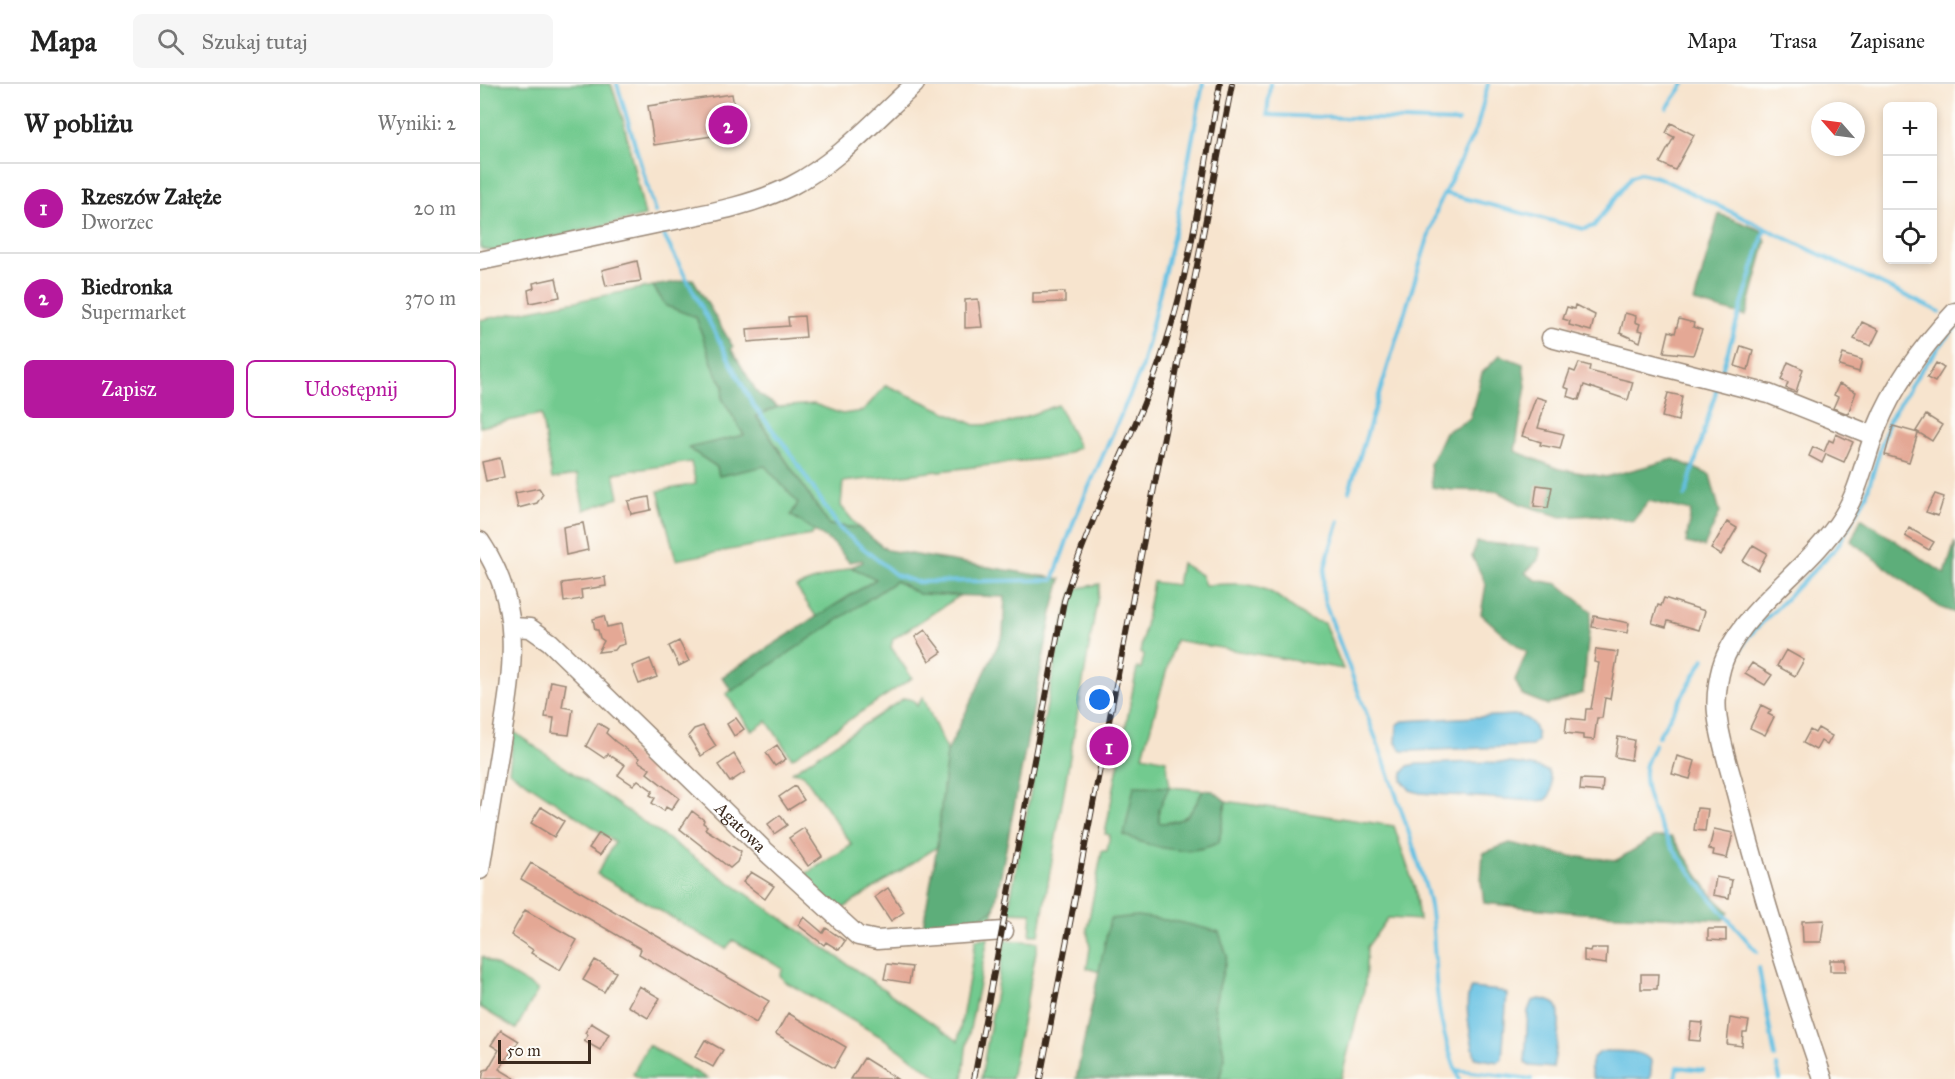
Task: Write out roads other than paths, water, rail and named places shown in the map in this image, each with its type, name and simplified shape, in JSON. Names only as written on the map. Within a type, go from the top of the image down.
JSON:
[{"type":"street","points":[[480,261],[744,204],[793,185],[849,143],[915,84]]},
{"type":"street","points":[[1822,1079],[1753,859],[1716,711],[1726,656],[1740,630],[1822,545],[1843,517],[1857,490],[1874,436],[1894,389],[1937,330],[1955,312]]},
{"type":"street","points":[[1551,338],[1769,394],[1874,436]]},
{"type":"street","points":[[480,541],[485,561],[506,599],[512,627],[512,672],[488,771],[480,870]]},
{"type":"street","name":"Agatowa","points":[[512,627],[530,628],[550,642],[764,850],[858,936],[877,940],[1004,931]]},
{"type":"water","points":[[1514,715],[1528,720],[1534,726],[1537,741],[1532,746],[1402,751],[1396,743],[1397,725],[1403,721]]},
{"type":"water","points":[[1501,763],[1534,767],[1548,771],[1552,790],[1546,800],[1535,801],[1420,793],[1410,790],[1402,780],[1403,773],[1408,766]]},
{"type":"water","points":[[1471,988],[1501,991],[1507,994],[1502,1059],[1498,1062],[1475,1058],[1467,1002]]},
{"type":"water","points":[[1540,999],[1554,1003],[1559,1012],[1553,1068],[1530,1066],[1525,1063],[1528,1011],[1532,1001]]},
{"type":"water","points":[[1606,1051],[1630,1052],[1647,1057],[1652,1061],[1650,1079],[1594,1079],[1591,1069],[1592,1061],[1597,1054]]},
{"type":"waterway","points":[[617,84],[655,212]]},
{"type":"waterway","points":[[662,232],[753,405],[786,447],[840,529],[896,575],[916,582],[1053,580],[1075,518],[1141,370],[1175,229],[1203,84]]},
{"type":"waterway","points":[[1270,84],[1267,115],[1458,122]]},
{"type":"waterway","points":[[1349,491],[1438,206],[1477,127],[1488,84]]},
{"type":"waterway","points":[[1667,108],[1684,84]]},
{"type":"waterway","points":[[1444,193],[1584,229],[1594,226],[1632,176],[1640,173],[1660,178],[1940,312]]},
{"type":"waterway","points":[[1720,377],[1765,229]]},
{"type":"waterway","points":[[1733,663],[1748,637],[1837,547],[1866,496],[1889,420],[1920,372],[1955,327]]},
{"type":"waterway","points":[[1685,496],[1717,388]]},
{"type":"waterway","points":[[1339,521],[1325,570],[1324,600],[1391,781],[1427,892],[1432,919],[1439,1010],[1459,1079]]},
{"type":"waterway","points":[[1658,737],[1704,659]]},
{"type":"waterway","points":[[1655,744],[1645,770],[1647,792],[1656,817],[1686,867],[1757,952]]},
{"type":"waterway","points":[[1759,968],[1775,1057]]},
{"type":"waterway","points":[[1777,1066],[1780,1079]]},
{"type":"waterway","points":[[1675,1079],[1677,1067],[1703,1070]]},
{"type":"waterway","points":[[1455,1070],[1531,1079]]},
{"type":"railway","points":[[974,1079],[1064,601],[1087,536],[1142,408],[1166,343],[1190,248],[1220,84]]},
{"type":"railway","points":[[1040,1079],[1232,84]]},
{"type":"place","name":"Biedronka","points":[[728,125]]},
{"type":"place","name":"Rzeszów Załęże","points":[[1109,746]]}]
